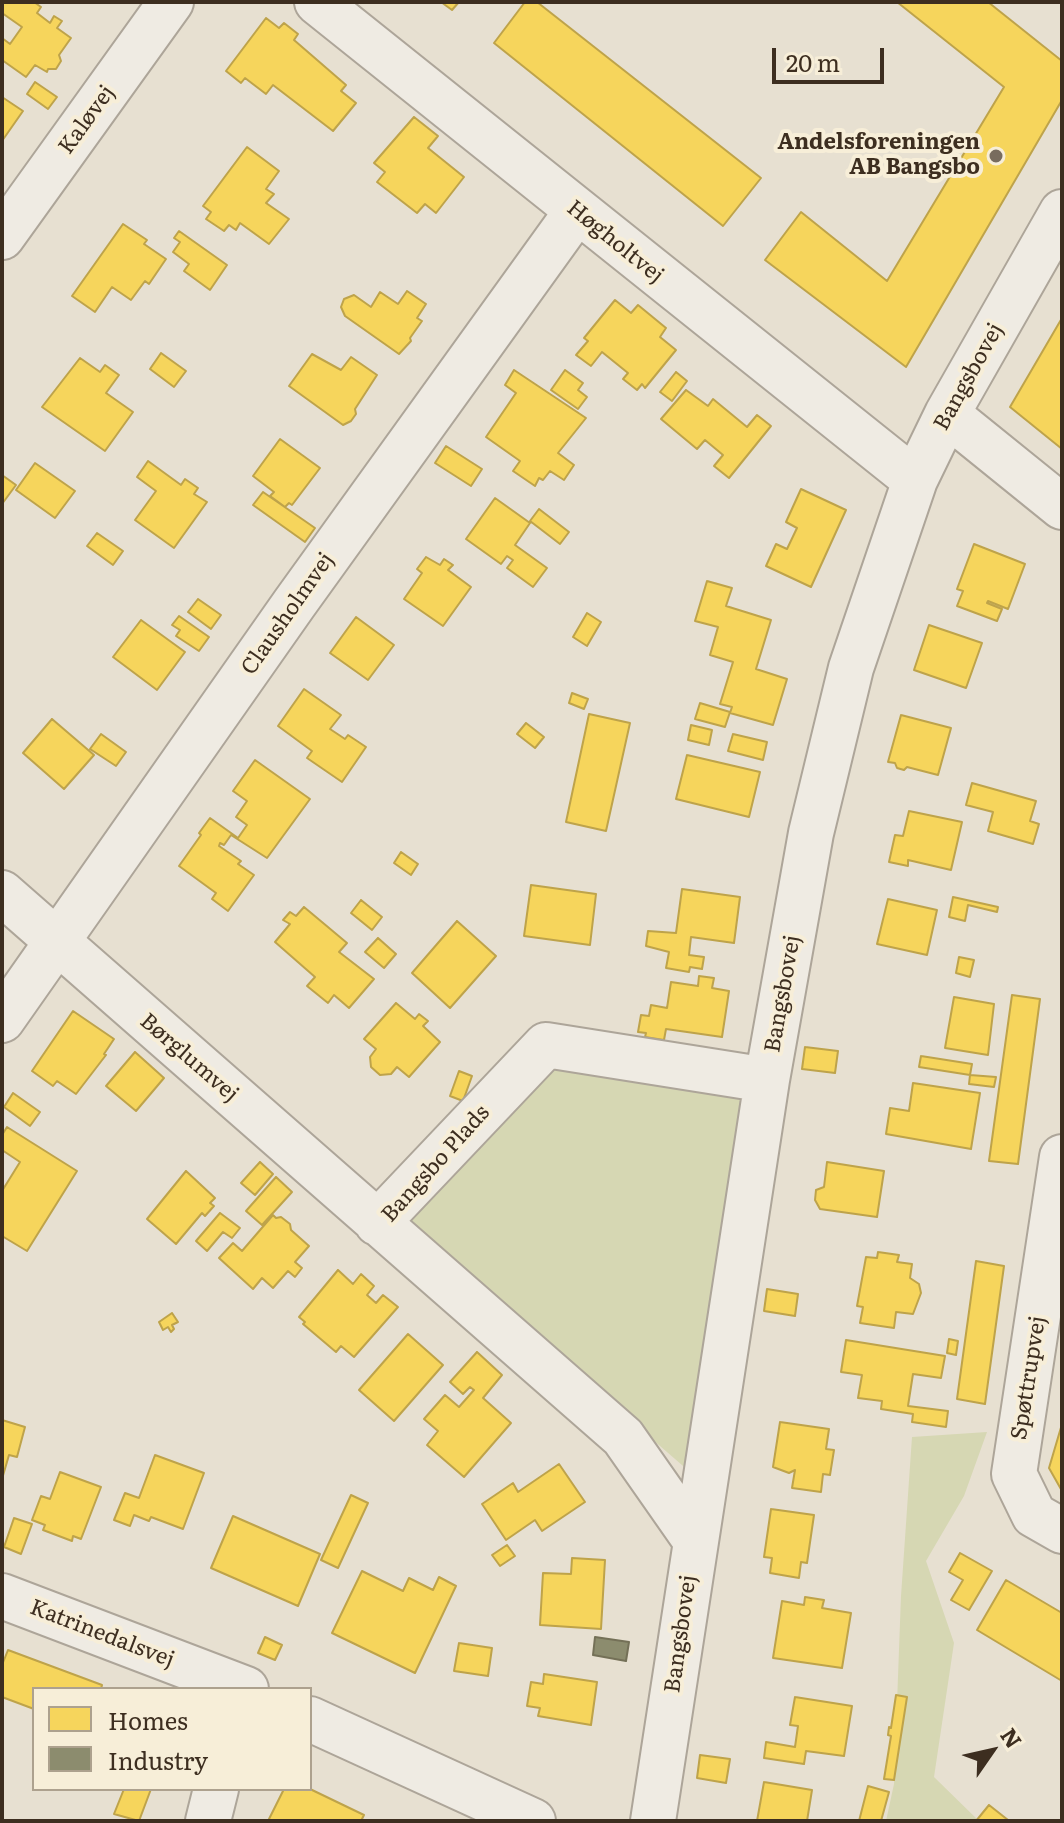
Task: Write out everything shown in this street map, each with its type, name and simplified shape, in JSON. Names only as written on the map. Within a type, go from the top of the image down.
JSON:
[{"type":"street","name":"Kaløvej","points":[[2,237],[171,2]]},
{"type":"street","name":"Høgholtvej","points":[[317,2],[915,480]]},
{"type":"street","name":"Clausholmvej","points":[[2,1020],[294,604],[577,211]]},
{"type":"street","name":"Bangsbovej","points":[[653,1821],[767,1080],[814,818],[851,668],[915,480],[947,414],[1062,212]]},
{"type":"street","points":[[947,414],[1062,507]]},
{"type":"street","name":"Børglumvej","points":[[2,893],[377,1223]]},
{"type":"street","name":"Bangsbo Plads","points":[[695,1540],[623,1437],[377,1223],[546,1045],[767,1080]]},
{"type":"street","name":"Spøttrupvej","points":[[1062,1157],[1014,1474],[1034,1515],[1062,1531]]},
{"type":"street","name":"Katrinedalsvej","points":[[2,1596],[239,1687]]},
{"type":"street","points":[[312,1720],[533,1821]]},
{"type":"street","points":[[208,1821],[216,1791]]},
{"type":"green space","points":[[550,1056],[755,1089],[690,1472],[403,1223]]},
{"type":"green space","points":[[987,1432],[964,1496],[926,1561],[954,1643],[934,1777],[979,1821],[886,1821],[894,1784],[901,1596],[912,1437]]},
{"type":"building: Homes","points":[[2,2],[34,2],[41,7],[37,13],[50,23],[54,16],[62,21],[57,28],[71,38],[59,55],[61,61],[56,69],[48,69],[47,72],[35,65],[26,77],[2,60],[2,38],[10,44],[22,27],[2,13]]},
{"type":"building: Homes","points":[[441,2],[459,2],[452,10]]},
{"type":"building: Homes","points":[[525,2],[537,2],[761,178],[723,226],[494,43]]},
{"type":"building: Homes","name":"Andelsforeningen AB Bangsbo","points":[[897,2],[988,2],[1062,61],[1062,100],[906,367],[765,260],[801,212],[887,281],[1004,87]]},
{"type":"building: Homes","points":[[266,18],[279,28],[284,23],[298,34],[294,40],[346,85],[341,91],[356,103],[333,131],[273,85],[266,94],[245,78],[241,83],[226,71]]},
{"type":"building: Homes","points":[[35,82],[57,97],[48,109],[27,94]]},
{"type":"building: Homes","points":[[2,97],[23,111],[2,141]]},
{"type":"building: Homes","points":[[414,117],[438,136],[428,148],[464,177],[436,213],[425,204],[417,213],[377,182],[385,172],[374,163]]},
{"type":"building: Homes","points":[[247,147],[279,171],[266,189],[274,194],[266,203],[289,219],[269,244],[240,223],[236,230],[229,225],[224,231],[206,219],[211,212],[203,206]]},
{"type":"building: Homes","points":[[123,224],[147,240],[144,244],[166,259],[149,284],[145,281],[131,300],[112,287],[95,312],[72,296]]},
{"type":"building: Homes","points":[[179,231],[227,265],[210,290],[184,271],[189,264],[173,252],[180,242],[174,238]]},
{"type":"building: Homes","points":[[407,291],[426,304],[417,318],[422,321],[411,341],[399,354],[345,316],[341,307],[344,299],[354,295],[371,307],[380,292],[398,304]]},
{"type":"building: Homes","points":[[615,300],[631,313],[638,305],[666,328],[660,337],[676,350],[645,388],[642,384],[637,390],[623,379],[628,373],[602,352],[591,366],[576,355],[588,341],[584,338]]},
{"type":"building: Homes","points":[[1062,318],[1062,449],[1010,407]]},
{"type":"building: Homes","points":[[161,353],[186,371],[174,387],[150,369]]},
{"type":"building: Homes","points":[[312,354],[341,370],[351,357],[377,375],[355,409],[356,414],[351,421],[343,425],[289,386]]},
{"type":"building: Homes","points":[[80,358],[100,372],[105,365],[119,375],[106,393],[133,412],[105,451],[42,407]]},
{"type":"building: Homes","points":[[514,370],[586,418],[558,453],[574,465],[564,480],[550,471],[543,480],[539,478],[535,486],[513,471],[520,461],[486,437],[516,393],[505,385]]},
{"type":"building: Homes","points":[[565,370],[583,383],[578,390],[587,397],[578,409],[551,390]]},
{"type":"building: Homes","points":[[676,372],[687,381],[672,401],[660,392]]},
{"type":"building: Homes","points":[[686,390],[708,406],[713,399],[747,427],[757,415],[771,426],[729,478],[714,466],[723,455],[705,440],[697,449],[661,419]]},
{"type":"building: Homes","points":[[280,439],[320,468],[292,505],[289,503],[285,507],[270,496],[274,492],[253,476]]},
{"type":"building: Homes","points":[[446,446],[482,469],[471,486],[435,463]]},
{"type":"building: Homes","points":[[148,461],[181,485],[185,479],[198,488],[194,494],[207,502],[174,548],[135,520],[156,491],[137,477]]},
{"type":"building: Homes","points":[[35,463],[75,491],[55,518],[16,490]]},
{"type":"building: Homes","points":[[2,475],[16,485],[2,504]]},
{"type":"building: Homes","points":[[801,489],[846,510],[811,587],[766,566],[776,544],[787,549],[797,528],[786,522]]},
{"type":"building: Homes","points":[[263,492],[315,528],[305,542],[253,505]]},
{"type":"building: Homes","points":[[495,498],[530,523],[515,545],[547,568],[533,587],[507,568],[513,560],[507,556],[501,564],[466,539]]},
{"type":"building: Homes","points":[[539,509],[569,532],[560,544],[530,521]]},
{"type":"building: Homes","points":[[97,533],[123,551],[113,565],[87,546]]},
{"type":"building: Homes","points":[[974,544],[1025,564],[1008,609],[987,603],[1002,609],[997,621],[957,606],[963,591],[957,589]]},
{"type":"building: Homes","points":[[426,557],[440,565],[444,559],[453,565],[448,570],[471,587],[443,626],[404,599],[422,573],[417,569]]},
{"type":"building: Homes","points":[[707,581],[732,588],[726,606],[771,620],[756,669],[787,679],[773,725],[730,713],[732,707],[720,704],[733,662],[710,655],[718,627],[695,621]]},
{"type":"building: Homes","points":[[198,599],[221,615],[211,629],[188,612]]},
{"type":"building: Homes","points":[[587,613],[601,622],[587,646],[573,637]]},
{"type":"building: Homes","points":[[179,616],[209,637],[199,651],[176,636],[180,630],[172,625]]},
{"type":"building: Homes","points":[[356,617],[394,645],[368,680],[330,653]]},
{"type":"building: Homes","points":[[141,620],[185,652],[157,690],[113,657]]},
{"type":"building: Homes","points":[[929,625],[982,643],[966,688],[914,670]]},
{"type":"building: Homes","points":[[304,689],[341,715],[330,729],[345,739],[348,735],[366,747],[342,782],[307,758],[312,751],[278,726]]},
{"type":"building: Homes","points":[[572,693],[588,699],[584,709],[569,703]]},
{"type":"building: Homes","points":[[700,703],[730,712],[725,727],[695,719]]},
{"type":"building: Homes","points":[[589,714],[630,723],[606,831],[566,822]]},
{"type":"building: Homes","points":[[901,715],[951,728],[938,775],[907,767],[904,770],[888,762]]},
{"type":"building: Homes","points":[[52,719],[94,755],[64,789],[23,753]]},
{"type":"building: Homes","points":[[526,723],[544,737],[535,748],[517,734]]},
{"type":"building: Homes","points":[[691,725],[712,730],[709,745],[688,740]]},
{"type":"building: Homes","points":[[101,734],[126,752],[116,766],[90,749]]},
{"type":"building: Homes","points":[[733,734],[767,742],[763,760],[728,751]]},
{"type":"building: Homes","points":[[687,755],[760,772],[749,817],[676,799]]},
{"type":"building: Homes","points":[[255,760],[310,799],[267,858],[231,835],[224,845],[220,843],[219,846],[241,861],[238,864],[254,875],[228,911],[212,899],[216,893],[179,866],[210,818],[238,838],[247,825],[236,817],[247,801],[233,791]]},
{"type":"building: Homes","points":[[972,783],[1036,801],[1030,821],[1039,824],[1033,844],[988,831],[993,812],[966,805]]},
{"type":"building: Homes","points":[[909,811],[962,822],[951,870],[908,860],[908,866],[889,862],[895,835],[903,836]]},
{"type":"building: Homes","points":[[401,852],[418,864],[411,875],[394,863]]},
{"type":"building: Homes","points":[[531,885],[596,894],[590,945],[524,936]]},
{"type":"building: Homes","points":[[682,889],[740,897],[734,943],[691,937],[689,955],[704,957],[702,969],[690,967],[689,972],[666,968],[669,952],[646,946],[648,931],[676,933]]},
{"type":"building: Homes","points":[[953,897],[998,907],[997,912],[968,905],[965,921],[949,917]]},
{"type":"building: Homes","points":[[888,899],[937,910],[927,955],[877,944]]},
{"type":"building: Homes","points":[[361,900],[382,917],[372,930],[351,913]]},
{"type":"building: Homes","points":[[304,907],[347,943],[339,952],[374,979],[349,1008],[334,995],[328,1003],[307,986],[315,977],[275,942],[290,924],[283,920],[290,912],[296,916]]},
{"type":"building: Homes","points":[[457,921],[496,956],[450,1008],[412,973]]},
{"type":"building: Homes","points":[[378,938],[396,954],[384,968],[365,952]]},
{"type":"building: Homes","points":[[959,957],[974,960],[970,977],[956,973]]},
{"type":"building: Homes","points":[[699,976],[714,978],[712,988],[729,991],[722,1037],[666,1029],[664,1040],[645,1037],[646,1033],[638,1032],[641,1015],[649,1016],[651,1005],[667,1008],[671,982],[698,986]]},
{"type":"building: Homes","points":[[1012,995],[1040,999],[1018,1164],[989,1161]]},
{"type":"building: Homes","points":[[954,997],[994,1004],[988,1055],[945,1048]]},
{"type":"building: Homes","points":[[396,1003],[415,1019],[419,1014],[428,1021],[423,1026],[440,1042],[409,1077],[397,1067],[391,1074],[380,1075],[371,1067],[370,1057],[376,1049],[364,1039]]},
{"type":"building: Homes","points":[[73,1011],[114,1039],[106,1055],[76,1094],[57,1081],[53,1086],[32,1071]]},
{"type":"building: Homes","points":[[805,1047],[838,1051],[835,1073],[802,1069]]},
{"type":"building: Homes","points":[[135,1052],[164,1078],[136,1111],[106,1086]]},
{"type":"building: Homes","points":[[921,1056],[972,1064],[970,1075],[919,1067]]},
{"type":"building: Homes","points":[[459,1071],[472,1076],[463,1101],[450,1096]]},
{"type":"building: Homes","points":[[970,1075],[996,1077],[994,1087],[969,1084]]},
{"type":"building: Homes","points":[[913,1083],[980,1093],[971,1149],[886,1134],[890,1108],[909,1111]]},
{"type":"building: Homes","points":[[13,1093],[40,1112],[30,1126],[4,1107]]},
{"type":"building: Homes","points":[[7,1127],[77,1171],[27,1251],[2,1236],[2,1191],[20,1162],[2,1150],[2,1135]]},
{"type":"building: Homes","points":[[260,1162],[273,1174],[255,1195],[241,1183]]},
{"type":"building: Homes","points":[[827,1162],[884,1171],[877,1217],[820,1209],[815,1200],[816,1190],[824,1187]]},
{"type":"building: Homes","points":[[186,1171],[215,1198],[210,1203],[214,1206],[205,1216],[202,1213],[176,1244],[147,1219]]},
{"type":"building: Homes","points":[[276,1177],[292,1192],[262,1225],[246,1211]]},
{"type":"building: Homes","points":[[220,1213],[240,1228],[232,1238],[223,1232],[207,1251],[196,1241]]},
{"type":"building: Homes","points":[[273,1215],[290,1224],[291,1230],[309,1246],[295,1262],[302,1268],[295,1277],[288,1271],[273,1288],[262,1278],[253,1289],[219,1258],[233,1243],[242,1251]]},
{"type":"building: Homes","points":[[878,1252],[899,1255],[897,1262],[912,1264],[910,1278],[919,1284],[921,1293],[913,1314],[896,1312],[894,1328],[860,1323],[863,1307],[857,1306],[866,1257],[877,1258]]},
{"type":"building: Homes","points":[[976,1261],[1004,1266],[985,1404],[957,1399]]},
{"type":"building: Homes","points":[[338,1270],[353,1284],[361,1274],[374,1286],[367,1295],[376,1303],[383,1295],[398,1307],[354,1357],[341,1346],[336,1352],[299,1317]]},
{"type":"building: Homes","points":[[767,1289],[798,1294],[795,1316],[764,1311]]},
{"type":"building: Homes","points":[[172,1313],[178,1322],[172,1325],[174,1329],[171,1332],[168,1327],[163,1330],[159,1322]]},
{"type":"building: Homes","points":[[408,1334],[443,1365],[394,1421],[359,1390]]},
{"type":"building: Homes","points":[[949,1339],[958,1341],[956,1355],[947,1353]]},
{"type":"building: Homes","points":[[846,1340],[945,1356],[941,1378],[913,1374],[908,1406],[948,1411],[946,1427],[912,1422],[913,1414],[881,1409],[882,1401],[858,1398],[862,1375],[841,1372]]},
{"type":"building: Homes","points":[[477,1352],[502,1375],[483,1398],[511,1423],[464,1477],[427,1445],[438,1431],[424,1419],[445,1395],[459,1407],[474,1390],[470,1387],[463,1394],[450,1382]]},
{"type":"building: Homes","points":[[2,1420],[25,1427],[17,1457],[9,1455],[2,1479]]},
{"type":"building: Homes","points":[[780,1422],[829,1429],[826,1449],[834,1450],[830,1475],[823,1474],[821,1492],[792,1488],[795,1470],[789,1473],[773,1467]]},
{"type":"building: Homes","points":[[1062,1424],[1062,1491],[1049,1468]]},
{"type":"building: Homes","points":[[155,1455],[204,1473],[183,1529],[151,1517],[149,1521],[134,1515],[130,1526],[114,1520],[125,1493],[139,1498]]},
{"type":"building: Homes","points":[[559,1464],[585,1502],[542,1531],[535,1520],[506,1540],[482,1504],[513,1483],[518,1492]]},
{"type":"building: Homes","points":[[60,1472],[101,1487],[81,1539],[73,1536],[72,1541],[43,1530],[45,1525],[32,1520],[41,1496],[50,1499]]},
{"type":"building: Homes","points":[[351,1495],[368,1503],[338,1568],[321,1560]]},
{"type":"building: Homes","points":[[771,1509],[814,1515],[807,1563],[801,1562],[799,1578],[770,1573],[772,1558],[764,1557]]},
{"type":"building: Homes","points":[[233,1516],[320,1554],[298,1606],[211,1568]]},
{"type":"building: Homes","points":[[14,1518],[32,1524],[21,1554],[4,1547]]},
{"type":"building: Homes","points":[[507,1545],[515,1556],[500,1566],[492,1555]]},
{"type":"building: Homes","points":[[960,1553],[992,1571],[969,1610],[951,1600],[963,1580],[949,1572]]},
{"type":"building: Homes","points":[[572,1558],[605,1560],[601,1629],[540,1625],[543,1573],[571,1574]]},
{"type":"building: Homes","points":[[362,1571],[403,1591],[409,1578],[433,1590],[439,1577],[456,1586],[415,1673],[332,1633]]},
{"type":"building: Homes","points":[[1006,1580],[1062,1613],[1062,1681],[977,1630]]},
{"type":"building: Homes","points":[[805,1597],[824,1600],[822,1608],[851,1613],[842,1668],[773,1658],[782,1601],[804,1605]]},
{"type":"building: Homes","points":[[265,1637],[282,1645],[275,1660],[258,1653]]},
{"type":"building: Homes","points":[[459,1643],[492,1648],[488,1676],[454,1671]]},
{"type":"building: Homes","points":[[8,1650],[102,1685],[32,1687],[32,1708],[2,1697],[2,1665]]},
{"type":"building: Homes","points":[[544,1674],[597,1682],[591,1725],[538,1716],[540,1708],[527,1706],[531,1682],[543,1684]]},
{"type":"building: Homes","points":[[896,1695],[907,1697],[894,1780],[884,1779],[891,1736],[888,1735],[889,1727]]},
{"type":"building: Homes","points":[[795,1697],[852,1706],[844,1756],[806,1751],[804,1764],[764,1758],[766,1742],[795,1747],[798,1726],[790,1725]]},
{"type":"building: Homes","points":[[700,1755],[730,1759],[726,1783],[697,1778]]},
{"type":"building: Homes","points":[[764,1782],[812,1790],[807,1821],[757,1821]]},
{"type":"building: Homes","points":[[868,1786],[889,1792],[881,1821],[859,1821]]},
{"type":"building: Homes","points":[[312,1790],[364,1815],[361,1821],[268,1821],[283,1791]]},
{"type":"building: Homes","points":[[123,1791],[150,1791],[139,1821],[114,1814]]},
{"type":"building: Homes","points":[[989,1805],[1008,1820],[976,1821]]},
{"type":"building: Industry","points":[[595,1637],[629,1642],[626,1661],[593,1655]]},
{"type":"place","name":"Andelsforeningen AB Bangsbo","points":[[996,156]]}]
